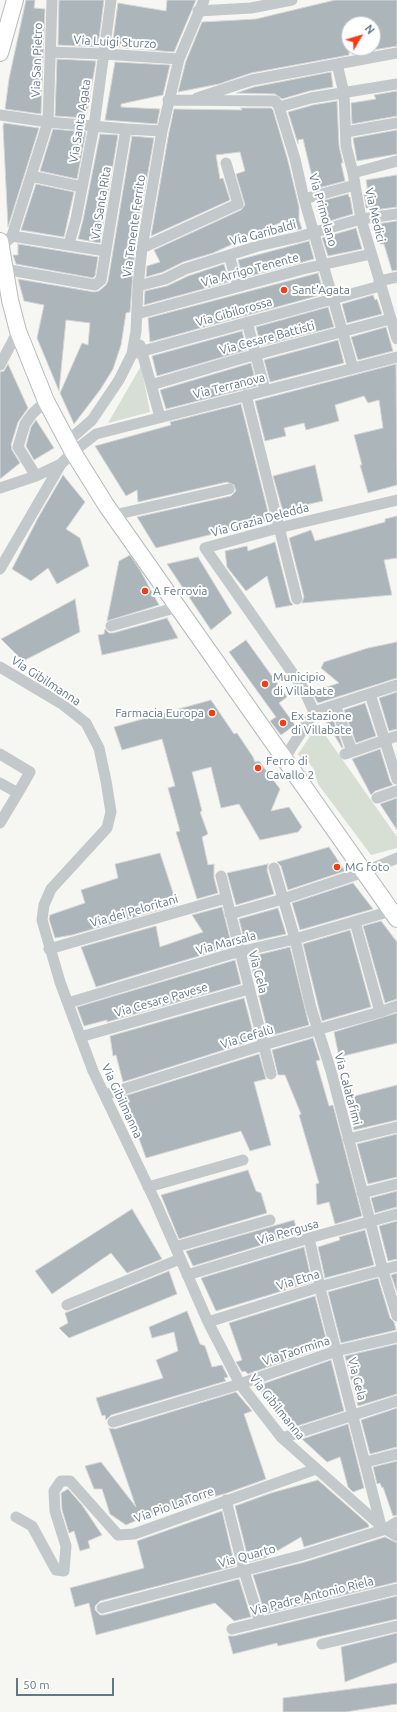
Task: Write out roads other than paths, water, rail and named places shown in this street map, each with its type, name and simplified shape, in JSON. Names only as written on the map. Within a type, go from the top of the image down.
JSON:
[{"type":"main road","points":[[1,47],[15,0]]},
{"type":"main road","points":[[4,241],[4,269],[18,331],[46,401],[70,447],[114,515],[394,915]]},
{"type":"street","name":"Via San Pietro","points":[[4,241],[31,176],[48,122],[52,0]]},
{"type":"street","name":"Via Santa Agata","points":[[69,244],[76,219],[94,126],[111,0]]},
{"type":"street","name":"Via Tenente Ferrito","points":[[70,447],[92,420],[137,352],[136,331],[138,286],[142,248],[162,131],[168,100],[179,59],[198,11],[204,0]]},
{"type":"street","points":[[198,11],[251,8],[292,0]]},
{"type":"street","name":"Via Luigi Sturzo","points":[[50,52],[179,59]]},
{"type":"street","points":[[188,101],[252,80],[397,53]]},
{"type":"street","name":"Via Medici","points":[[337,64],[344,93],[346,146],[353,173],[361,219],[397,339]]},
{"type":"street","points":[[168,100],[275,101],[279,107],[311,98],[397,84]]},
{"type":"street","points":[[231,86],[233,101]]},
{"type":"street","name":"Via Primolano","points":[[279,107],[295,159],[304,199],[325,264],[353,368]]},
{"type":"street","points":[[0,114],[48,122],[162,131]]},
{"type":"street","points":[[346,132],[397,123]]},
{"type":"street","name":"Via Santa Rita","points":[[4,269],[95,286],[101,280],[126,129]]},
{"type":"street","points":[[353,173],[397,161]]},
{"type":"street","points":[[142,248],[238,204],[226,163]]},
{"type":"street","points":[[31,176],[82,187]]},
{"type":"street","points":[[304,199],[355,185]]},
{"type":"street","name":"Via Garibaldi","points":[[138,286],[165,279],[185,269],[258,246],[314,233],[361,219],[397,214]]},
{"type":"street","points":[[4,241],[69,244],[106,251]]},
{"type":"street","name":"Via Arrigo Tenente","points":[[137,314],[238,286],[371,254]]},
{"type":"street","points":[[229,256],[238,286]]},
{"type":"street","name":"Via Gibilorossa","points":[[137,352],[334,298],[397,277]]},
{"type":"street","name":"Via Cesare Battisti","points":[[151,385],[255,355],[390,319]]},
{"type":"street","points":[[247,322],[265,390]]},
{"type":"street","points":[[0,365],[18,331]]},
{"type":"street","points":[[137,352],[151,385],[160,417]]},
{"type":"street","name":"Via Terranova","points":[[70,447],[96,434],[397,356]]},
{"type":"street","points":[[246,395],[297,600]]},
{"type":"street","points":[[36,476],[18,447],[25,424],[32,414],[46,401]]},
{"type":"street","points":[[92,420],[96,434]]},
{"type":"street","points":[[0,569],[70,447]]},
{"type":"street","points":[[0,488],[36,476],[61,464]]},
{"type":"street","points":[[114,515],[229,489]]},
{"type":"street","name":"Via Grazia Deledda","points":[[314,712],[303,688],[205,548],[278,528],[397,500]]},
{"type":"street","points":[[111,626],[178,607]]},
{"type":"street","name":"Via Gibilmanna","points":[[0,667],[62,704],[86,723],[98,748],[106,781],[111,812],[107,828],[51,889],[44,905],[42,920],[49,950],[80,1037],[208,1322],[240,1384],[282,1438],[383,1528],[397,1536]]},
{"type":"street","points":[[284,759],[314,712],[397,685]]},
{"type":"street","points":[[370,694],[397,779]]},
{"type":"street","points":[[335,705],[348,752],[397,736]]},
{"type":"street","points":[[0,754],[30,772],[0,823]]},
{"type":"street","points":[[0,783],[18,793]]},
{"type":"street","points":[[377,798],[397,792]]},
{"type":"street","points":[[230,914],[283,899],[364,872],[397,858]]},
{"type":"street","name":"Via Calatafimi","points":[[274,868],[295,939],[383,1271],[397,1316]]},
{"type":"street","name":"Via Gela","points":[[221,876],[271,1074]]},
{"type":"street","name":"Via dei Peloritani","points":[[49,950],[226,898]]},
{"type":"street","name":"Via Marsala","points":[[68,1003],[239,952],[295,939],[355,922],[394,915]]},
{"type":"street","points":[[355,922],[380,1012]]},
{"type":"street","name":"Via Cesare Pavese","points":[[80,1037],[249,989]]},
{"type":"street","name":"Via Cefalù","points":[[105,1095],[263,1045],[397,1006]]},
{"type":"street","points":[[348,1139],[397,1127]]},
{"type":"street","points":[[148,1187],[243,1160]]},
{"type":"street","points":[[362,1193],[397,1184]]},
{"type":"street","name":"Via Pergusa","points":[[187,1275],[309,1238],[397,1214]]},
{"type":"street","points":[[175,1247],[270,1220]]},
{"type":"street","name":"Via Gela","points":[[309,1238],[319,1287],[383,1528]]},
{"type":"street","points":[[67,1305],[180,1259]]},
{"type":"street","name":"Via Etna","points":[[208,1322],[319,1287],[397,1266]]},
{"type":"street","name":"Via Taormina","points":[[113,1422],[240,1384],[336,1351],[397,1337]]},
{"type":"street","points":[[282,1438],[397,1401]]},
{"type":"street","points":[[366,1462],[397,1454]]},
{"type":"street","name":"Via Pio La Torre","points":[[16,1517],[32,1526],[56,1570],[64,1571],[66,1546],[55,1511],[54,1491],[61,1480],[70,1481],[118,1535],[134,1534],[316,1469]]},
{"type":"street","points":[[226,1500],[244,1571],[260,1622]]},
{"type":"street","name":"Via Quarto","points":[[102,1608],[303,1555],[397,1522]]},
{"type":"street","name":"Via Padre Antonio Riela","points":[[232,1629],[397,1589]]},
{"type":"street","points":[[322,1644],[397,1626]]},
{"type":"place","name":"Sant'Agata","points":[[284,290]]},
{"type":"place","name":"A Ferrovia","points":[[145,591]]},
{"type":"place","name":"Municipio di Villabate","points":[[265,684]]},
{"type":"place","name":"Farmacia Europa","points":[[212,713]]},
{"type":"place","name":"Ex stazione di Villabate","points":[[283,723]]},
{"type":"place","name":"Ferro di Cavallo 2","points":[[258,768]]},
{"type":"place","name":"MG foto","points":[[337,867]]}]
